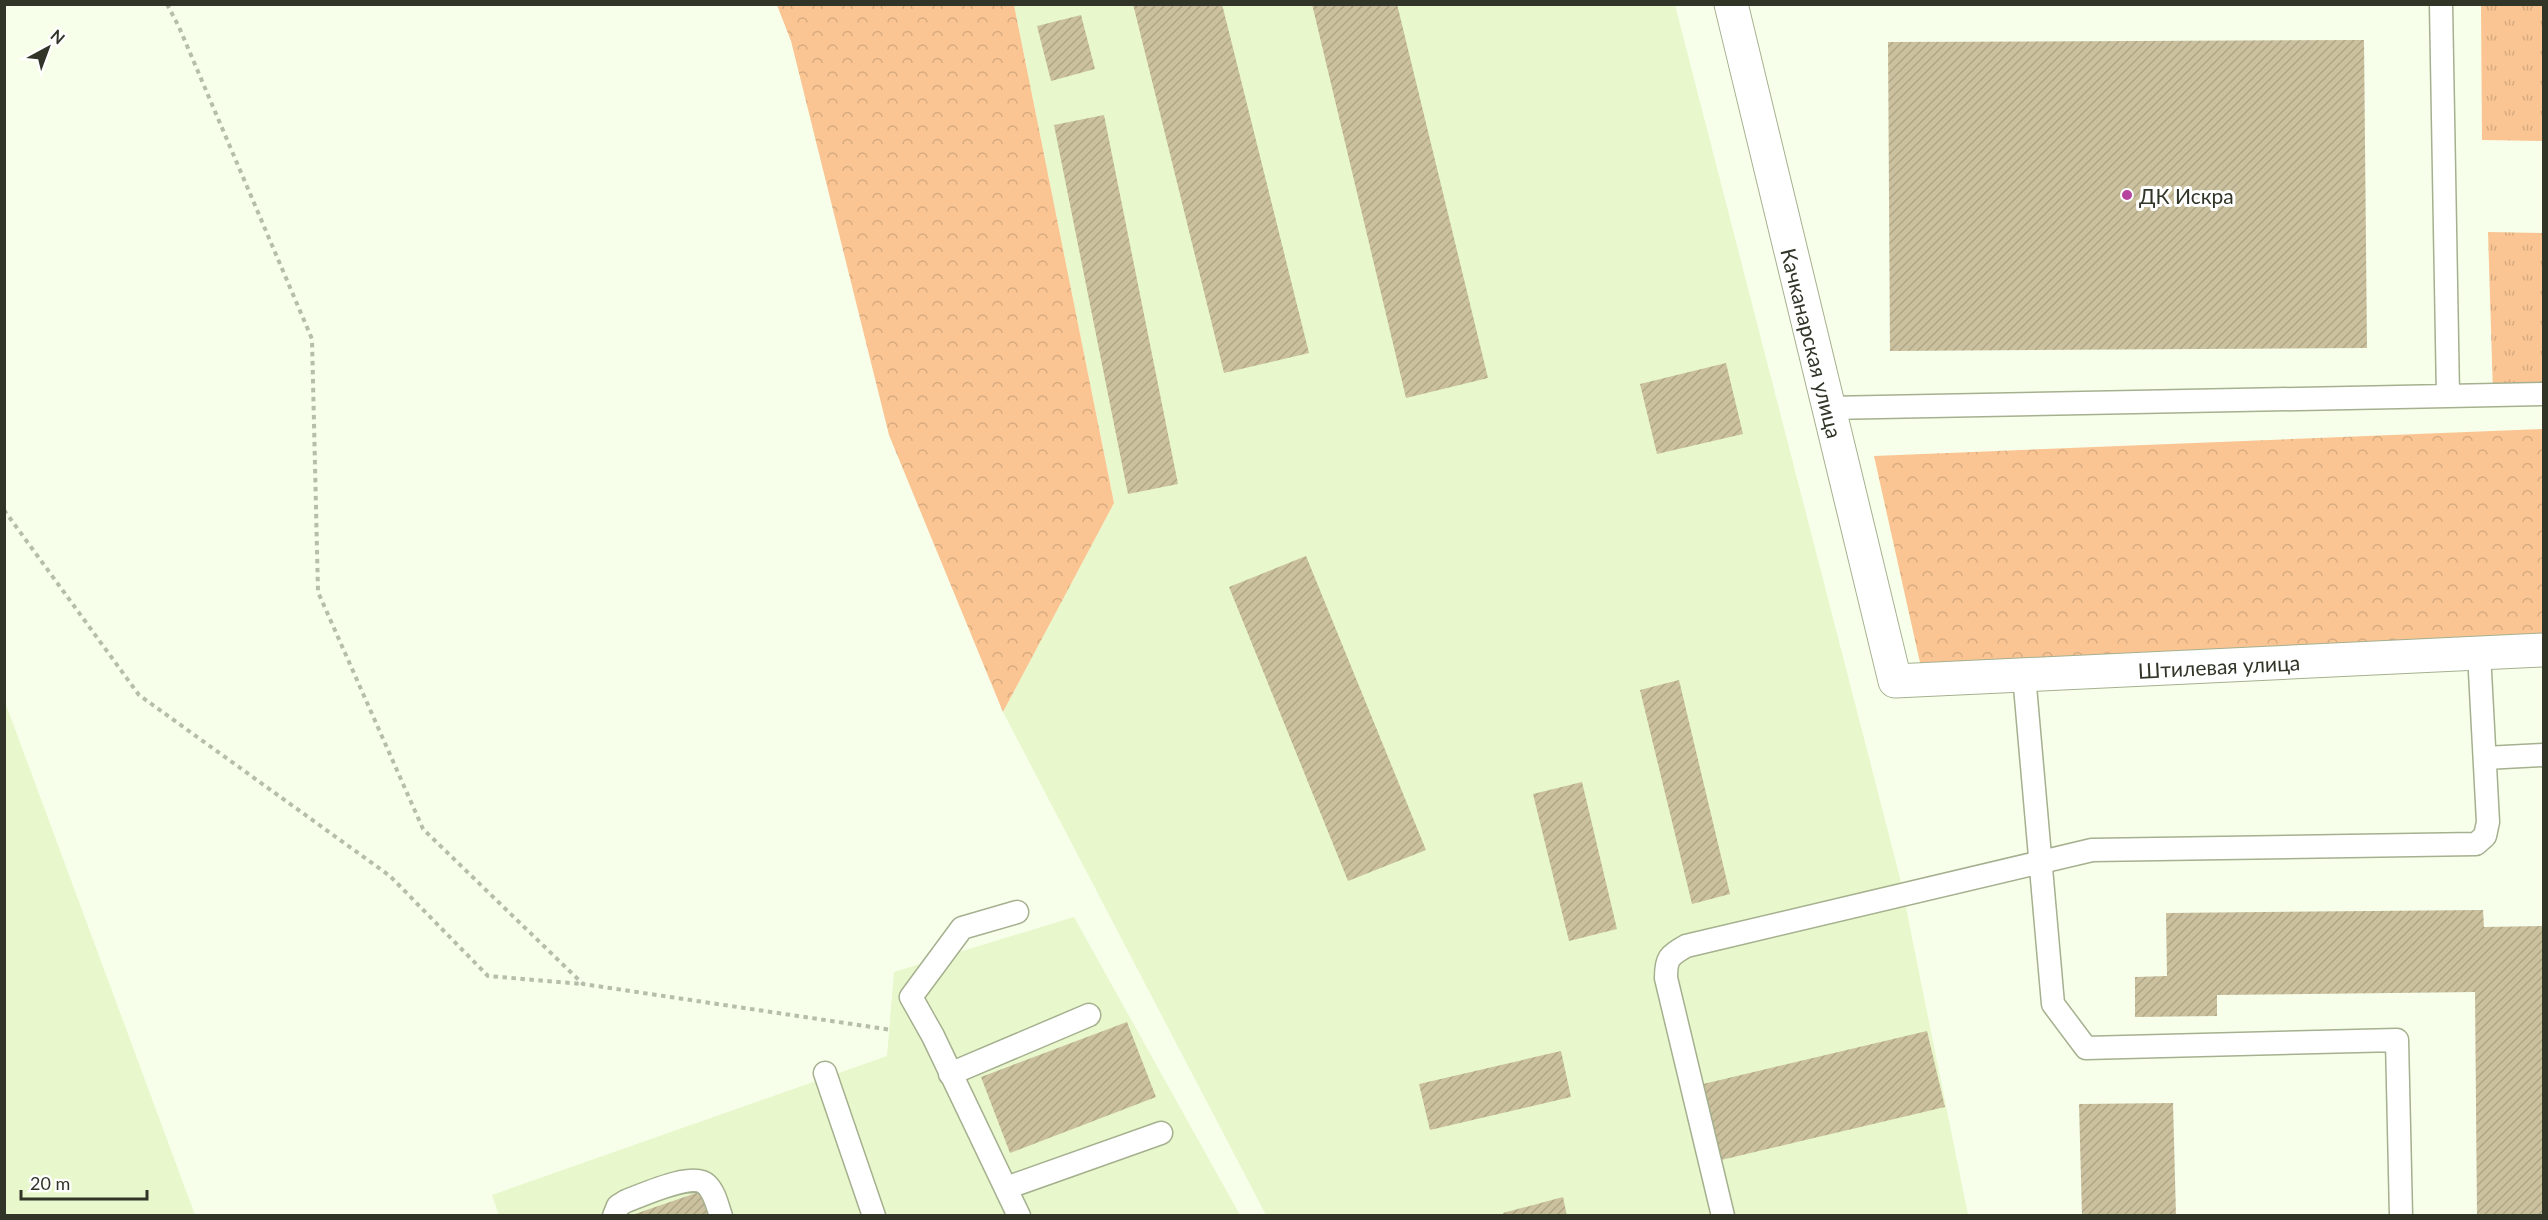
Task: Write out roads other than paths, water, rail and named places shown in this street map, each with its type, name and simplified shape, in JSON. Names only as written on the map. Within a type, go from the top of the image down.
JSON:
[{"type":"street","name":"Качканарская улица","points":[[1731,4],[1895,681]]},
{"type":"street","name":"Штилевая улица","points":[[1895,681],[2544,650]]},
{"type":"lane","points":[[2441,4],[2448,396]]},
{"type":"lane","points":[[1828,408],[2544,394]]},
{"type":"lane","points":[[1723,1215],[1666,978],[1666,963],[1673,954],[1686,946],[2092,850],[2476,844],[2485,836],[2488,822],[2479,653]]},
{"type":"lane","points":[[2024,675],[2054,1004],[2086,1048],[2397,1040],[2401,1215]]},
{"type":"lane","points":[[2485,758],[2544,755]]},
{"type":"lane","points":[[1017,912],[962,928],[911,997],[933,1036],[1019,1215]]},
{"type":"lane","points":[[950,1074],[1089,1015]]},
{"type":"lane","points":[[825,1073],[874,1215]]},
{"type":"lane","points":[[1006,1188],[1161,1133]]},
{"type":"lane","points":[[614,1215],[618,1206],[626,1201],[697,1179],[706,1183],[714,1195],[721,1215]]},
{"type":"place","name":"ДК Искра","points":[[2127,195]]}]
